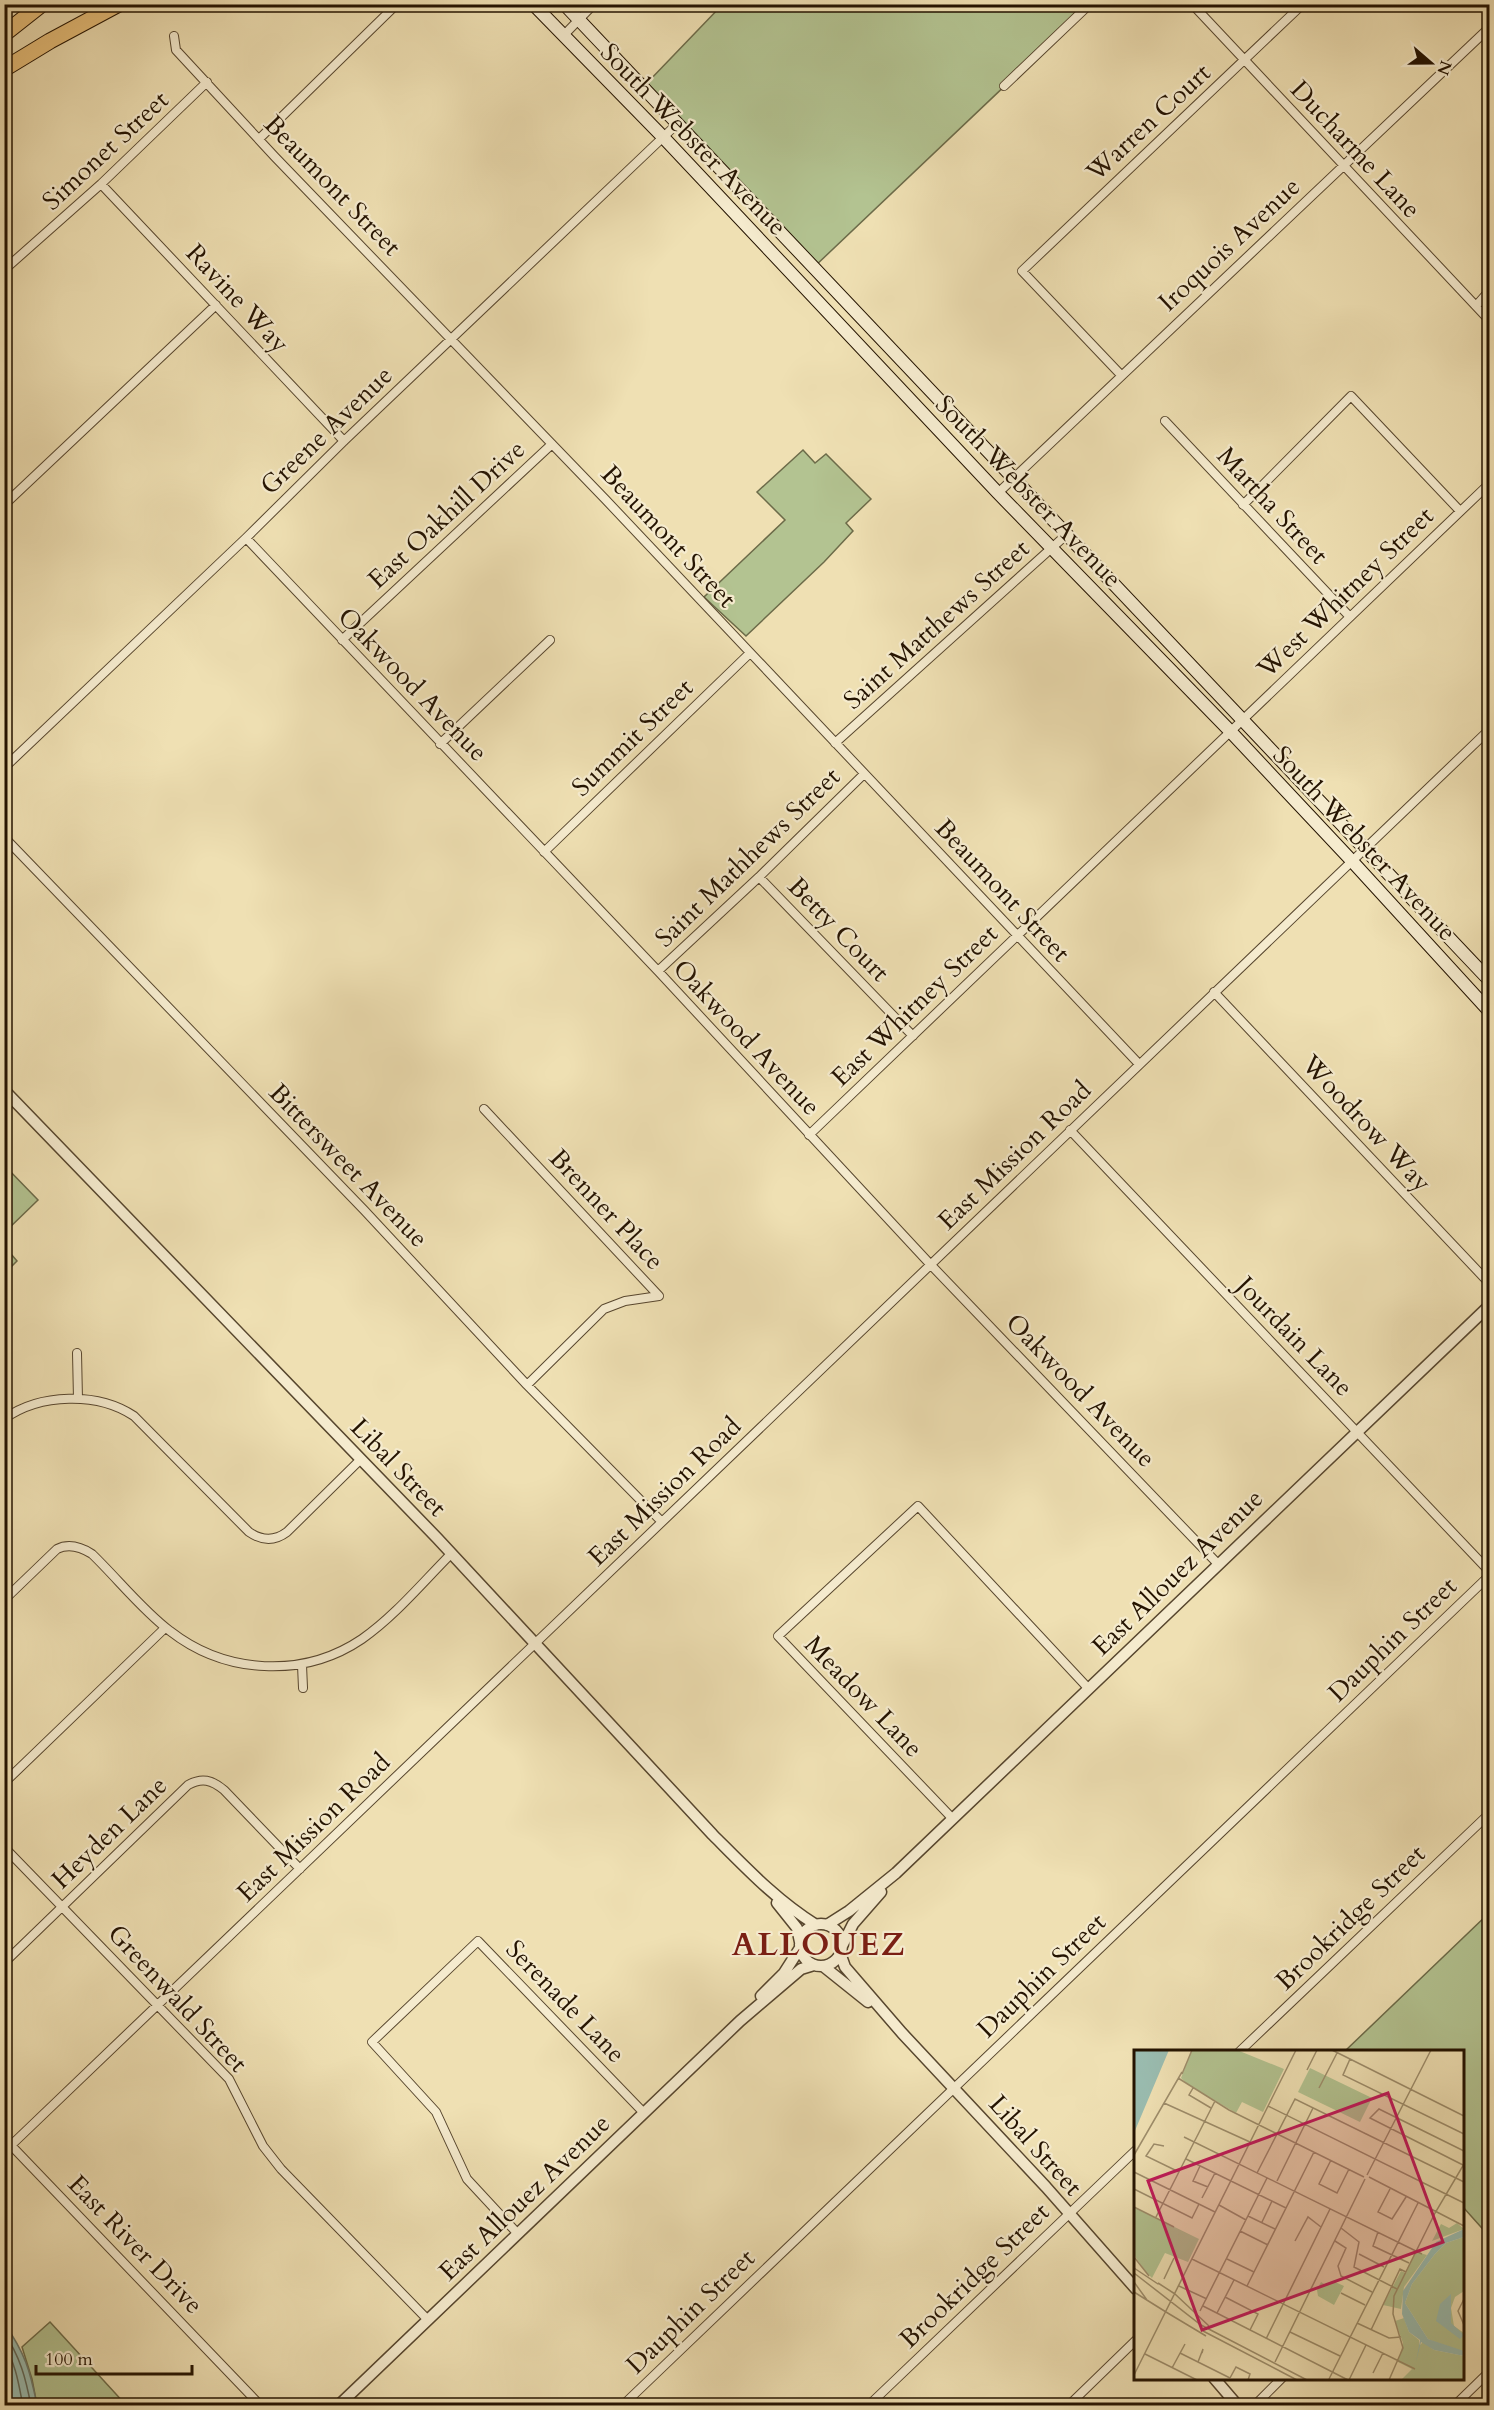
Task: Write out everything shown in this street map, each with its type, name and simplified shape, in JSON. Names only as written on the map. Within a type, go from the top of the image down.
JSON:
[{"type":"highway","points":[[4,34],[42,4]]},
{"type":"highway","points":[[4,69],[119,4]]},
{"type":"main road","name":"South Webster Avenue","points":[[533,4],[663,137],[998,493],[1230,731],[1352,860],[1490,1012]]},
{"type":"main road","name":"South Webster Avenue","points":[[564,4],[1015,479],[1065,536],[1490,981]]},
{"type":"street","points":[[259,139],[397,4]]},
{"type":"street","points":[[564,35],[594,4]]},
{"type":"street","points":[[1004,86],[1090,4]]},
{"type":"street","name":"Ducharme Lane","points":[[1192,4],[1490,321]]},
{"type":"street","name":"Warren Court","points":[[1121,375],[1022,271],[1303,4]]},
{"type":"street","name":"Iroquois Avenue","points":[[998,493],[1490,27]]},
{"type":"street","name":"Beaumont Street","points":[[174,36],[176,50],[259,139],[750,652],[1139,1064]]},
{"type":"street","name":"Simonet Street","points":[[4,270],[101,184],[207,82]]},
{"type":"street","name":"Greene Avenue","points":[[4,768],[677,124]]},
{"type":"street","name":"Ravine Way","points":[[101,184],[344,441]]},
{"type":"street","points":[[1476,306],[1490,290]]},
{"type":"street","points":[[4,505],[216,305]]},
{"type":"street","points":[[1244,505],[1351,396],[1460,512]]},
{"type":"street","name":"Martha Street","points":[[1165,421],[1350,617]]},
{"type":"street","name":"East Oakhill Drive","points":[[342,640],[552,444]]},
{"type":"street","name":"West Whitney Street","points":[[1230,731],[1490,483]]},
{"type":"street","name":"Saint Matthews Street","points":[[835,743],[1065,536]]},
{"type":"street","name":"Oakwood Avenue","points":[[246,538],[658,971],[930,1264],[1218,1564]]},
{"type":"street","points":[[440,744],[550,640]]},
{"type":"street","name":"Summit Street","points":[[544,852],[750,652]]},
{"type":"street","name":"East Mission Road","points":[[4,2152],[1490,729]]},
{"type":"street","name":"East Whitney Street","points":[[809,1135],[1230,731]]},
{"type":"street","name":"Saint Mathhews Street","points":[[658,971],[759,877],[864,774]]},
{"type":"street","name":"Bittersweet Avenue","points":[[4,837],[364,1210],[527,1385],[662,1522]]},
{"type":"street","name":"Betty Court","points":[[759,877],[913,1036]]},
{"type":"street","name":"Woodrow Way","points":[[1214,992],[1490,1284]]},
{"type":"street","name":"Libal Street","points":[[4,1090],[452,1554],[713,1835],[794,1910],[822,1925]]},
{"type":"street","name":"Brenner Place","points":[[484,1109],[659,1296],[625,1301],[604,1309],[527,1385]]},
{"type":"street","name":"Jourdain Lane","points":[[1070,1130],[1490,1573]]},
{"type":"street","name":"East Allouez Avenue","points":[[841,1950],[853,1924],[896,1873],[1490,1305]]},
{"type":"street","points":[[76,1353],[78,1399]]},
{"type":"street","points":[[4,1419],[33,1405],[54,1401],[78,1399],[107,1403],[123,1409],[134,1416],[249,1532],[259,1538],[274,1539],[287,1532],[360,1460]]},
{"type":"street","name":"Meadow Lane","points":[[952,1818],[778,1636],[918,1506],[1088,1688]]},
{"type":"street","points":[[4,1600],[57,1549],[63,1546],[77,1547],[92,1554],[165,1628],[195,1648],[236,1662],[269,1667],[302,1665],[337,1652],[362,1638],[382,1622],[452,1554]]},
{"type":"street","name":"Dauphin Street","points":[[622,2406],[1490,1573]]},
{"type":"street","points":[[4,1783],[165,1628]]},
{"type":"street","points":[[302,1665],[303,1688]]},
{"type":"street","name":"Heyden Lane","points":[[4,1964],[188,1785],[200,1780],[213,1782],[224,1790],[300,1869]]},
{"type":"street","name":"Brookridge Street","points":[[1241,2050],[1490,1813]]},
{"type":"street","name":"Greenwald Street","points":[[4,1847],[229,2079],[259,2139],[281,2169],[428,2320]]},
{"type":"street","name":"East Allouez Avenue","points":[[822,1925],[849,1911],[896,1873]]},
{"type":"street","name":"Libal Street","points":[[758,1879],[795,1925],[800,1945]]},
{"type":"street","points":[[822,1925],[838,1933],[841,1950],[830,1964],[819,1966],[805,1959],[800,1945],[806,1931],[822,1925]]},
{"type":"street","name":"Serenade Lane","points":[[518,2234],[467,2179],[436,2112],[372,2042],[380,2034],[478,1941],[644,2113]]},
{"type":"street","name":"East Allouez Avenue","points":[[740,2021],[751,2006],[784,1973],[800,1945]]},
{"type":"street","name":"Libal Street","points":[[841,1950],[845,1967],[902,2033],[1134,2287]]},
{"type":"street","name":"Libal Street","points":[[819,1966],[840,1978],[902,2033]]},
{"type":"street","name":"East Allouez Avenue","points":[[339,2406],[740,2021],[801,1969],[819,1966]]},
{"type":"street","name":"East River Drive","points":[[4,2138],[261,2406]]},
{"type":"street","name":"Brookridge Street","points":[[868,2406],[1134,2152]]},
{"type":"street","points":[[1068,2406],[1134,2342]]},
{"type":"street","points":[[1454,2406],[1490,2371]]},
{"type":"street","points":[[1215,2380],[1238,2406]]},
{"type":"street","points":[[1254,2406],[1281,2380]]},
{"type":"green space","points":[[722,5],[1090,5],[813,268],[647,83]]},
{"type":"green space","points":[[803,450],[815,463],[826,454],[871,499],[846,523],[853,531],[824,562],[746,636],[704,597],[785,520],[757,492]]},
{"type":"green space","points":[[5,1166],[38,1200],[5,1232]]},
{"type":"green space","points":[[5,1247],[17,1261],[5,1273]]},
{"type":"green space","points":[[1489,1913],[1489,2236],[1464,2208],[1464,2050],[1346,2050]]},
{"type":"green space","points":[[50,2322],[126,2405],[37,2405],[22,2347]]},
{"type":"water","points":[[4,2323],[26,2362],[37,2405],[5,2405]]},
{"type":"district","name":"ALLOUEZ","points":[[819,1944]]}]
